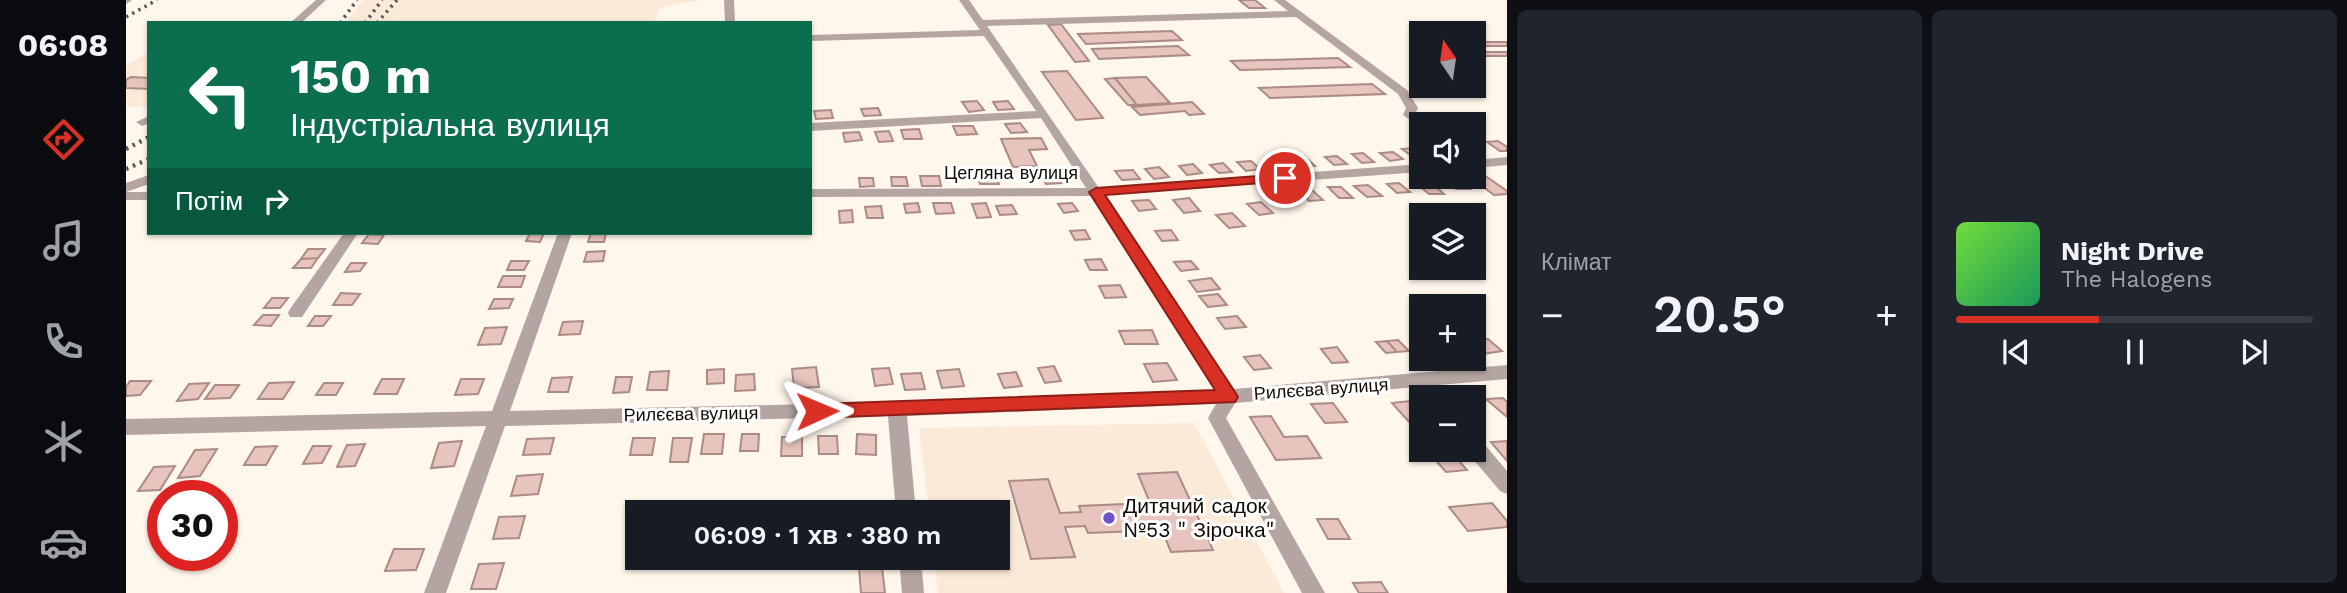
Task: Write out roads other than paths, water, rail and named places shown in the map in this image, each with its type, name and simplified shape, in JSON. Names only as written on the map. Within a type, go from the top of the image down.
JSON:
[{"type":"street","points":[[297,21],[321,0]]},
{"type":"street","points":[[729,0],[730,21]]},
{"type":"street","points":[[964,0],[1044,114],[1229,397],[1217,418],[1314,593]]},
{"type":"street","points":[[1279,0],[1403,92],[1412,108],[1410,112]]},
{"type":"street","points":[[812,37],[1298,14]]},
{"type":"street","points":[[812,127],[1044,114]]},
{"type":"street","points":[[1486,161],[1507,161]]},
{"type":"street","name":"Цегляна вулиця","points":[[812,193],[1096,192],[1409,169]]},
{"type":"street","points":[[126,188],[147,180]]},
{"type":"street","points":[[126,196],[147,196]]},
{"type":"street","points":[[296,313],[350,235]]},
{"type":"street","points":[[435,593],[564,235]]},
{"type":"street","name":"Рилєєва вулиця","points":[[126,427],[897,409],[1229,397],[1507,372]]},
{"type":"street","points":[[897,409],[905,500]]},
{"type":"street","points":[[1486,460],[1507,485]]},
{"type":"street","points":[[911,570],[913,593]]},
{"type":"railway","points":[[126,17],[157,0]]},
{"type":"railway","points":[[341,21],[357,0]]},
{"type":"railway","points":[[366,21],[382,0]]},
{"type":"railway","points":[[379,21],[397,0]]},
{"type":"railway","points":[[126,149],[147,138]]},
{"type":"railway","points":[[126,169],[147,160]]},
{"type":"place","name":"Дитячий садок №53 \" Зірочка\"","points":[[1109,518]]}]
